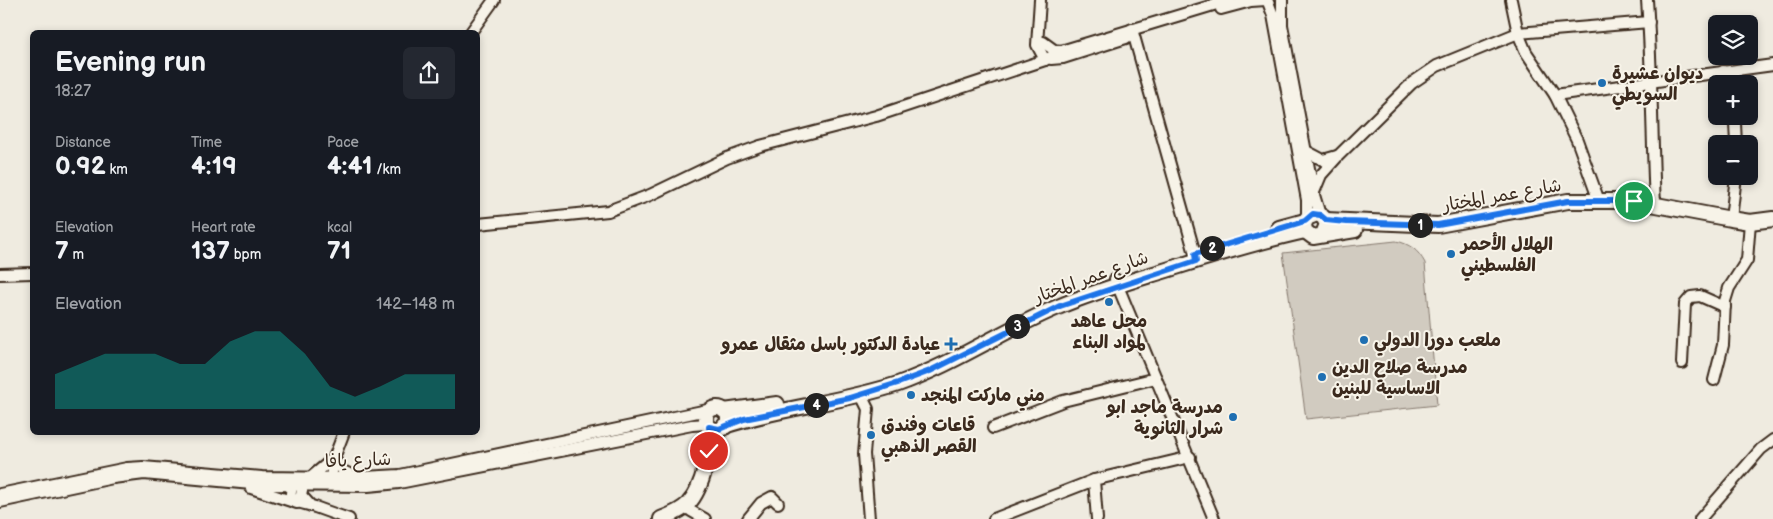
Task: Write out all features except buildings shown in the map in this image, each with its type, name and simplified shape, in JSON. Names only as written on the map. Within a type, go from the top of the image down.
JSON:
[{"type":"main road","name":"شارع عمر المختار","points":[[718,410],[793,402],[856,389],[888,380],[932,363],[1057,299],[1314,223],[1438,225],[1568,201],[1634,201],[1750,222],[1773,219]]},
{"type":"main road","name":"شارع عمر المختار","points":[[1314,223],[1362,229],[1444,233],[1564,209],[1655,206]]},
{"type":"main road","name":"شارع عمر المختار","points":[[716,426],[861,395],[930,371],[1044,313],[1116,282]]},
{"type":"main road","points":[[686,515],[700,500],[706,484],[716,426],[707,414],[718,410]]},
{"type":"main road","points":[[661,519],[680,511],[689,503],[698,488],[716,426]]},
{"type":"street","points":[[472,30],[494,0]]},
{"type":"street","points":[[1040,0],[1040,44],[1045,60]]},
{"type":"street","points":[[480,224],[608,211],[650,196],[727,158],[760,146],[876,116],[1045,60],[1063,58],[1230,0]]},
{"type":"street","points":[[1045,60],[1060,51],[1251,1],[1267,1],[1276,4],[1283,0]]},
{"type":"street","points":[[1283,0],[1282,25],[1314,192],[1314,223]]},
{"type":"street","points":[[1511,0],[1518,33],[1526,52],[1555,95],[1576,140],[1599,202]]},
{"type":"street","points":[[1648,0],[1655,206]]},
{"type":"street","points":[[1267,1],[1273,15],[1314,223]]},
{"type":"street","points":[[1314,192],[1321,175],[1338,156],[1412,83],[1437,66],[1518,33],[1649,22]]},
{"type":"street","points":[[1133,33],[1196,257]]},
{"type":"street","points":[[1040,44],[1060,51]]},
{"type":"street","points":[[1021,68],[1040,44]]},
{"type":"street","points":[[1555,95],[1773,64]]},
{"type":"street","points":[[1306,151],[1323,160],[1338,156]]},
{"type":"street","points":[[1731,219],[1735,185]]},
{"type":"street","points":[[1714,380],[1723,346],[1725,307],[1729,288],[1747,260],[1750,222]]},
{"type":"street","points":[[0,274],[30,273]]},
{"type":"street","points":[[1116,282],[1190,457],[1214,519]]},
{"type":"street","points":[[1682,363],[1685,304],[1691,297],[1700,296],[1725,307]]},
{"type":"street","points":[[993,428],[1063,401],[1156,378]]},
{"type":"street","points":[[861,395],[868,409],[864,454],[869,519]]},
{"type":"street","name":"شارع يافا","points":[[328,482],[400,475],[718,410]]},
{"type":"street","name":"شارع يافا","points":[[0,502],[113,478],[144,474],[231,482],[399,483],[692,425],[716,426]]},
{"type":"street","points":[[328,482],[334,458],[343,435]]},
{"type":"street","points":[[1700,519],[1762,449],[1773,440]]},
{"type":"street","points":[[999,518],[1094,480],[1190,457]]},
{"type":"street","points":[[334,458],[343,471],[357,478]]},
{"type":"street","points":[[297,503],[292,496],[301,481],[334,458]]},
{"type":"street","name":"شارع يافا","points":[[0,494],[127,468],[143,467],[301,481]]},
{"type":"street","points":[[1094,480],[1097,519]]},
{"type":"street","points":[[301,481],[302,495],[311,506]]},
{"type":"street","points":[[231,482],[348,519]]},
{"type":"street","points":[[748,519],[760,503],[772,497],[778,503]]},
{"type":"street","points":[[686,515],[705,519]]},
{"type":"shaded area","name":"ملعب دورا الدولي","points":[[1396,241],[1413,248],[1425,263],[1437,405],[1306,419],[1283,253]]},
{"type":"place","name":"ديوان عشيرة السويطي","points":[[1602,83]]},
{"type":"place","name":"الهلال الأحمر الفلسطيني","points":[[1451,254]]},
{"type":"place","name":"محل عاهد لمواد البناء","points":[[1109,302]]},
{"type":"place","name":"ملعب دورا الدولي","points":[[1364,340]]},
{"type":"place","name":"عيادة الدكتور باسل مثقال عمرو","points":[[951,344]]},
{"type":"place","name":"مدرسة صلاح الدين الاساسية للبنين","points":[[1322,377]]},
{"type":"place","name":"مني ماركت المنجد","points":[[911,395]]},
{"type":"place","name":"مدرسة ماجد ابو شرار الثانوية","points":[[1233,417]]},
{"type":"place","name":"قاعات وفندق القصر الذهبي","points":[[871,435]]},
{"type":"route","points":[[709,451],[711,440],[709,427],[719,429],[744,419],[850,398],[898,383],[930,371],[1060,306],[1091,294],[1196,261],[1195,254],[1305,221],[1306,218],[1313,214],[1320,215],[1326,220],[1422,226],[1454,224],[1568,201],[1634,201]]}]
